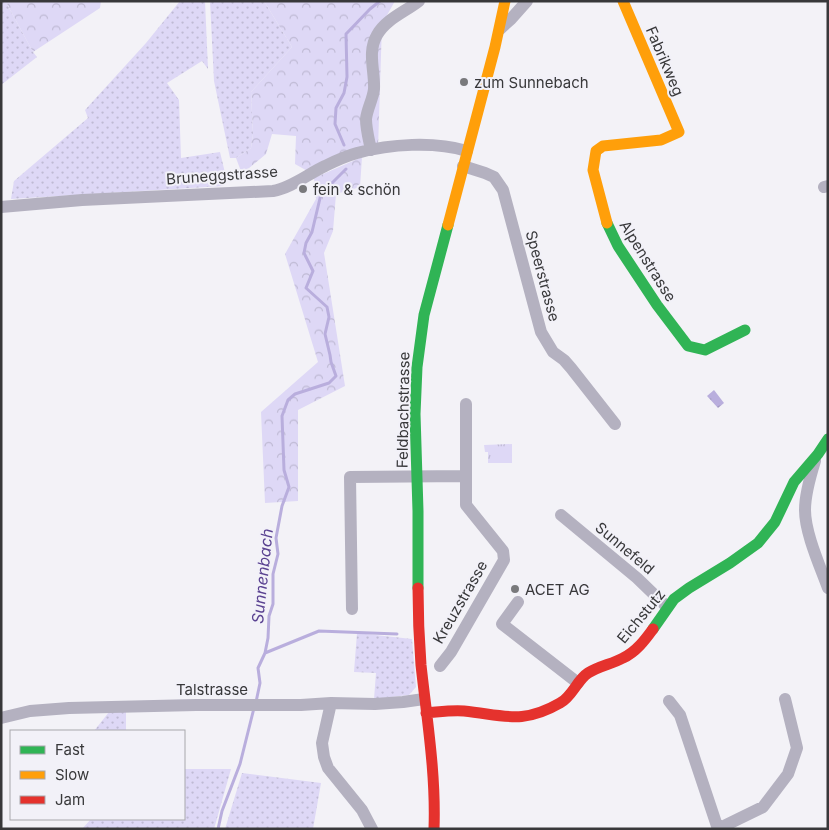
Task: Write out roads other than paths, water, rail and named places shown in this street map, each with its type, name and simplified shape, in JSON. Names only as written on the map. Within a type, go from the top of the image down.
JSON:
[{"type":"street","points":[[371,150],[366,120],[373,91],[372,52],[374,40],[388,22],[419,1]]},
{"type":"street","name":"Feldbachstrasse","points":[[434,829],[434,780],[418,632],[419,539],[415,399],[419,342],[424,315],[500,29],[505,1]]},
{"type":"street","points":[[500,29],[527,1]]},
{"type":"street","name":"Fabrikweg","points":[[623,1],[679,132]]},
{"type":"street","name":"Alpenstrasse","points":[[679,132],[661,140],[603,146],[596,151],[593,170],[607,225],[618,246],[652,298],[688,346],[705,350],[745,330]]},
{"type":"street","name":"Bruneggstrasse","points":[[1,207],[82,200],[273,191],[286,187],[348,156],[371,150],[422,145],[449,146],[467,151]]},
{"type":"street","name":"Speerstrasse","points":[[463,166],[494,178],[503,190],[540,332],[553,352],[571,368],[615,424]]},
{"type":"street","name":"Kreuzstrasse","points":[[440,666],[451,652],[504,560],[504,551],[466,505],[466,404]]},
{"type":"street","name":"Eichstutz","points":[[426,712],[463,711],[506,717],[530,716],[542,713],[562,702],[586,674],[632,653],[674,599],[758,543],[775,522],[794,482],[818,454],[828,438]]},
{"type":"street","points":[[818,454],[808,482],[805,511],[810,538],[828,588]]},
{"type":"street","points":[[352,609],[350,477],[466,476]]},
{"type":"street","name":"Sunnefeld","points":[[561,515],[637,578],[668,607]]},
{"type":"street","points":[[518,602],[502,624],[578,683]]},
{"type":"street","name":"Talstrasse","points":[[1,718],[30,712],[69,708],[331,703],[375,704],[424,699]]},
{"type":"street","points":[[669,701],[680,715],[718,829],[763,807],[788,774],[797,748],[785,699]]},
{"type":"street","points":[[331,703],[322,743],[324,757],[328,768],[362,810],[372,829]]},
{"type":"water","points":[[714,390],[724,403],[718,408],[707,396]]},
{"type":"waterway","name":"Sunnenbach","points":[[344,145],[335,124],[336,108],[344,93],[347,77],[346,34],[380,1]]},
{"type":"waterway","name":"Sunnenbach","points":[[256,702],[260,683],[258,668],[265,653],[269,616],[273,604],[273,574],[278,554],[276,538],[282,506],[289,487],[284,470],[282,416],[288,400],[295,394],[329,383],[336,376],[325,334],[329,317],[327,307],[306,288],[313,271],[304,253],[306,243],[312,232],[321,194],[346,169]]},
{"type":"waterway","points":[[265,653],[319,631],[397,634]]},
{"type":"waterway","name":"Sunnenbach","points":[[218,829],[222,811],[240,764],[254,708]]},
{"type":"place","name":"zum Sunnebach","points":[[464,82]]},
{"type":"place","name":"fein & schön","points":[[303,189]]},
{"type":"place","name":"ACET AG","points":[[515,589]]}]
